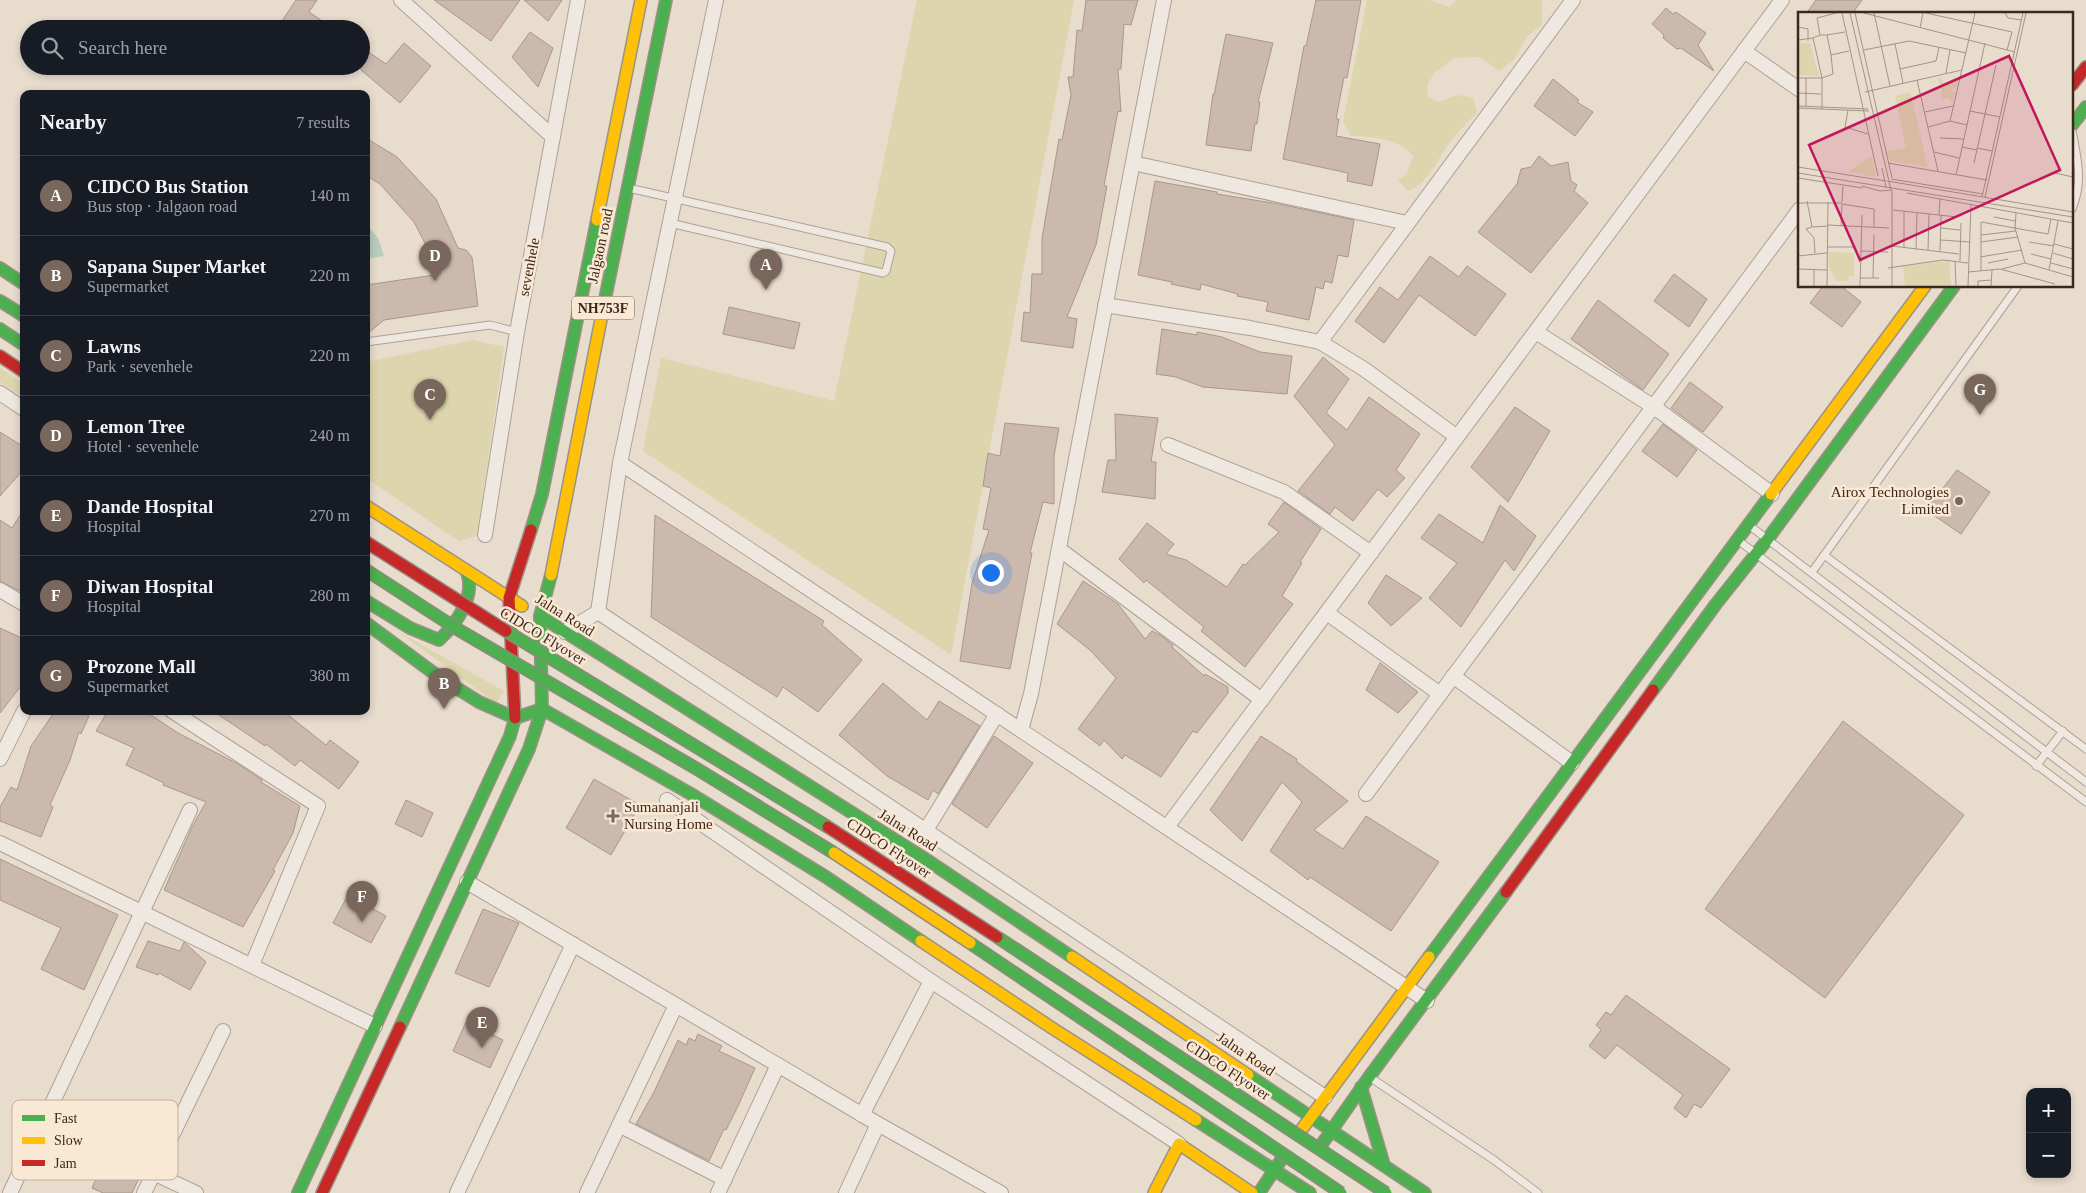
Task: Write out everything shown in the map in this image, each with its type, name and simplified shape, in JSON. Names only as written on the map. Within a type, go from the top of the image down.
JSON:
[{"type":"main road","name":"Jalgaon road","points":[[326,1192],[529,748],[542,709],[540,616],[556,557],[582,411],[641,0]]},
{"type":"main road","name":"Jalgaon road","points":[[509,598],[542,494],[616,184],[666,0]]},
{"type":"main road","points":[[2074,82],[2086,66]]},
{"type":"main road","points":[[2074,122],[2086,107]]},
{"type":"main road","points":[[0,268],[20,281]]},
{"type":"main road","points":[[1259,1193],[1311,1116],[1406,986],[1924,288]]},
{"type":"main road","points":[[1295,1183],[1361,1087],[1427,1001],[1716,604],[1767,540],[1953,288]]},
{"type":"main road","points":[[0,301],[20,314]]},
{"type":"main road","points":[[0,329],[20,342]]},
{"type":"main road","points":[[0,356],[20,369]]},
{"type":"main road","name":"Jalna Road","points":[[370,509],[930,862],[1426,1193]]},
{"type":"main road","name":"CIDCO Flyover","points":[[370,545],[453,599],[846,838],[1386,1193]]},
{"type":"main road","points":[[370,604],[401,625],[422,635],[439,640],[450,630],[468,596],[470,582],[466,570]]},
{"type":"main road","points":[[370,573],[458,629],[697,769],[874,878],[1341,1193]]},
{"type":"main road","points":[[298,1193],[510,736],[515,718],[509,598]]},
{"type":"main road","points":[[370,626],[439,677],[479,702],[515,718],[542,709],[691,794],[826,877],[1052,1028],[1310,1193]]},
{"type":"main road","points":[[1361,1087],[1384,1165]]},
{"type":"main road","points":[[1154,1193],[1178,1144],[1252,1193]]},
{"type":"street","points":[[401,0],[553,137]]},
{"type":"street","name":"sevenhele","points":[[485,535],[516,332],[578,0]]},
{"type":"street","points":[[598,612],[620,463],[716,0]]},
{"type":"street","points":[[1021,730],[1031,694],[1164,0]]},
{"type":"street","points":[[1320,342],[1406,223],[1573,0]]},
{"type":"street","points":[[1167,827],[1782,0]]},
{"type":"street","points":[[1744,52],[1798,89]]},
{"type":"street","points":[[1133,163],[1406,223]]},
{"type":"street","points":[[1366,794],[1798,213]]},
{"type":"street","points":[[1106,305],[1250,328],[1320,342],[1364,369],[1457,437]]},
{"type":"street","points":[[1536,332],[1654,407],[1772,494]]},
{"type":"street","points":[[0,393],[20,406]]},
{"type":"street","points":[[1168,445],[1284,492],[1371,553]]},
{"type":"street","points":[[620,463],[1427,1001]]},
{"type":"street","points":[[1059,548],[1262,700]]},
{"type":"street","points":[[0,590],[20,602]]},
{"type":"street","points":[[565,632],[598,612]]},
{"type":"street","points":[[598,612],[1325,1097]]},
{"type":"street","points":[[1327,613],[1440,694]]},
{"type":"street","points":[[1454,676],[1572,763]]},
{"type":"street","points":[[926,830],[998,714]]},
{"type":"street","points":[[0,759],[22,715]]},
{"type":"street","points":[[178,715],[318,806],[252,965]]},
{"type":"street","points":[[667,800],[931,981],[1178,1144]]},
{"type":"street","points":[[53,1100],[190,810]]},
{"type":"street","points":[[0,843],[375,1026]]},
{"type":"street","points":[[467,882],[862,1115],[1001,1193]]},
{"type":"street","points":[[457,1193],[573,944]]},
{"type":"street","points":[[862,1115],[931,981]]},
{"type":"street","points":[[587,1193],[676,1005]]},
{"type":"street","points":[[178,1124],[223,1031]]},
{"type":"street","points":[[718,1193],[778,1065]]},
{"type":"street","points":[[846,1193],[878,1124]]},
{"type":"street","points":[[619,1125],[725,1179]]},
{"type":"street","points":[[10,1193],[16,1180]]},
{"type":"street","points":[[144,1193],[150,1180]]},
{"type":"street","points":[[169,1180],[196,1193]]},
{"type":"lane","points":[[2074,140],[2080,172],[2079,192],[2074,204]]},
{"type":"lane","points":[[616,184],[887,247],[891,251],[886,271],[883,272],[670,223]]},
{"type":"lane","points":[[1812,572],[2017,288]]},
{"type":"lane","points":[[370,341],[490,326],[516,332]]},
{"type":"lane","points":[[1749,525],[2086,782]]},
{"type":"lane","points":[[1738,540],[2086,802]]},
{"type":"lane","points":[[1824,555],[2086,749]]},
{"type":"lane","points":[[2036,766],[2062,731]]},
{"type":"lane","points":[[1369,1077],[1494,1160],[1538,1193]]},
{"type":"shaded area","points":[[917,0],[1074,0],[951,655],[643,451],[661,358],[834,401]]},
{"type":"shaded area","points":[[1367,0],[1428,0],[1450,7],[1456,0],[1542,0],[1542,25],[1527,36],[1514,60],[1499,71],[1479,57],[1455,58],[1436,71],[1428,83],[1427,96],[1438,102],[1458,95],[1473,98],[1477,113],[1447,145],[1429,175],[1416,187],[1408,191],[1398,180],[1407,174],[1413,156],[1393,142],[1376,138],[1351,136],[1343,122]]},
{"type":"shaded area","points":[[370,229],[378,238],[384,256],[370,258]]},
{"type":"shaded area","points":[[473,340],[504,347],[477,536],[459,541],[370,481],[370,361]]},
{"type":"shaded area","points":[[0,368],[20,381],[20,395],[0,382]]},
{"type":"shaded area","points":[[397,631],[504,691],[496,703]]},
{"type":"building","points":[[296,0],[317,0],[309,12],[321,20],[283,20]]},
{"type":"building","points":[[434,0],[520,0],[491,41]]},
{"type":"building","points":[[524,0],[562,0],[548,21]]},
{"type":"building","points":[[1086,0],[1138,0],[1131,25],[1124,24],[1121,69],[1118,69],[1121,112],[1118,111],[1104,186],[1107,186],[1096,245],[1067,317],[1077,319],[1073,348],[1021,341],[1024,312],[1030,313],[1032,274],[1042,274],[1042,238],[1059,139],[1062,140],[1071,95],[1068,77],[1073,77],[1077,30],[1082,31]]},
{"type":"building","points":[[1316,0],[1361,0],[1347,78],[1344,77],[1336,119],[1339,119],[1336,136],[1380,144],[1372,186],[1347,181],[1348,173],[1283,159],[1304,46],[1306,46]]},
{"type":"building","points":[[1816,0],[1862,0],[1853,12],[1807,12]]},
{"type":"building","points":[[1666,8],[1673,14],[1676,12],[1706,33],[1698,45],[1714,71],[1681,48],[1677,49],[1663,38],[1664,35],[1652,24]]},
{"type":"building","points":[[530,32],[553,48],[538,87],[512,57]]},
{"type":"building","points":[[1226,34],[1273,43],[1258,102],[1260,102],[1257,124],[1255,124],[1251,151],[1206,145],[1213,94]]},
{"type":"building","points":[[404,43],[431,66],[400,103],[367,75],[370,75],[370,53],[386,64]]},
{"type":"building","points":[[1553,79],[1579,100],[1577,102],[1593,112],[1575,136],[1534,106]]},
{"type":"building","points":[[370,140],[397,157],[436,199],[458,248],[466,250],[472,257],[478,306],[384,320],[370,332],[370,284],[441,274],[414,222],[380,184],[370,178]]},
{"type":"building","points":[[1539,156],[1551,166],[1568,162],[1571,181],[1577,185],[1574,191],[1588,203],[1531,273],[1478,232],[1517,184],[1521,169],[1531,167]]},
{"type":"building","points":[[1155,181],[1354,220],[1348,257],[1338,255],[1332,283],[1325,281],[1323,289],[1316,287],[1309,320],[1266,311],[1268,302],[1237,296],[1238,294],[1201,284],[1200,290],[1138,275]]},
{"type":"building","points":[[1430,256],[1459,277],[1467,266],[1506,294],[1475,336],[1419,295],[1384,343],[1355,321],[1380,287],[1398,300]]},
{"type":"building","points":[[1674,274],[1707,299],[1689,327],[1654,301]]},
{"type":"building","points":[[1821,288],[1844,288],[1861,302],[1842,327],[1810,303]]},
{"type":"building","points":[[1598,300],[1669,354],[1643,390],[1571,339]]},
{"type":"building","points":[[729,307],[800,323],[794,349],[723,334]]},
{"type":"building","points":[[1162,329],[1197,335],[1197,332],[1222,337],[1260,352],[1292,356],[1287,394],[1203,387],[1176,377],[1156,374]]},
{"type":"building","points":[[1323,357],[1349,379],[1326,413],[1347,430],[1369,397],[1420,434],[1396,470],[1405,478],[1387,497],[1378,489],[1353,521],[1335,507],[1330,514],[1298,491],[1335,445],[1294,396]]},
{"type":"building","points":[[1690,382],[1723,407],[1703,432],[1671,408]]},
{"type":"building","points":[[1515,407],[1550,431],[1508,502],[1471,467]]},
{"type":"building","points":[[1115,414],[1158,418],[1151,462],[1156,462],[1155,499],[1102,492],[1108,460],[1116,460]]},
{"type":"building","points":[[1005,423],[1059,428],[1054,456],[1054,504],[1043,502],[1030,553],[1032,553],[1010,669],[960,661],[972,583],[989,530],[983,529],[991,488],[983,486],[988,453],[1000,456]]},
{"type":"building","points":[[1663,424],[1697,450],[1677,477],[1642,451]]},
{"type":"building","points":[[0,432],[20,444],[20,474],[0,496]]},
{"type":"building","name":"Airox Technologies Limited","points":[[1957,470],[1990,492],[1961,534],[1926,510]]},
{"type":"building","points":[[1284,502],[1321,529],[1300,562],[1302,563],[1282,596],[1293,604],[1245,667],[1201,631],[1204,627],[1146,580],[1144,583],[1119,559],[1147,523],[1174,544],[1166,554],[1186,560],[1227,587],[1243,564],[1245,565],[1279,532],[1268,524]]},
{"type":"building","points":[[1500,505],[1536,536],[1514,571],[1505,560],[1461,627],[1429,598],[1457,563],[1421,538],[1439,514],[1483,543]]},
{"type":"building","points":[[20,515],[20,591],[0,581],[0,520],[12,528]]},
{"type":"building","points":[[655,515],[824,621],[822,625],[862,660],[818,712],[783,687],[777,697],[651,617]]},
{"type":"building","points":[[1386,575],[1422,598],[1391,626],[1368,603]]},
{"type":"building","points":[[1083,581],[1118,604],[1145,639],[1152,631],[1160,635],[1173,645],[1172,647],[1204,676],[1205,674],[1228,687],[1228,693],[1197,733],[1193,731],[1161,777],[1125,755],[1122,759],[1104,740],[1100,746],[1078,729],[1116,678],[1090,650],[1057,624]]},
{"type":"building","points":[[0,628],[20,637],[20,687],[0,713]]},
{"type":"building","points":[[1380,663],[1418,692],[1398,713],[1366,690]]},
{"type":"building","points":[[883,683],[927,720],[939,701],[980,726],[938,794],[933,790],[928,800],[887,776],[839,735]]},
{"type":"building","points":[[52,715],[89,716],[81,734],[79,732],[70,760],[50,805],[53,807],[41,837],[0,821],[0,807],[11,787],[17,790],[31,746]]},
{"type":"building","points":[[106,715],[151,715],[178,733],[238,764],[262,780],[261,782],[300,806],[293,833],[273,870],[275,871],[243,927],[164,890],[192,827],[206,802],[163,785],[164,783],[126,765],[134,748],[96,731]]},
{"type":"building","points":[[219,715],[288,715],[326,745],[330,740],[359,762],[339,789],[300,760],[295,766],[266,744],[265,746]]},
{"type":"building","points":[[1843,721],[1964,815],[1825,998],[1705,909]]},
{"type":"building","points":[[994,736],[1033,763],[987,828],[952,804]]},
{"type":"building","points":[[1261,736],[1297,759],[1296,761],[1348,801],[1314,830],[1343,849],[1366,816],[1439,862],[1391,931],[1310,877],[1308,880],[1270,851],[1302,802],[1282,782],[1242,841],[1210,810]]},
{"type":"building","points":[[594,779],[640,805],[611,855],[566,828]]},
{"type":"building","points":[[406,800],[433,813],[422,837],[395,824]]},
{"type":"building","points":[[0,859],[118,915],[84,990],[41,969],[61,928],[0,900]]},
{"type":"building","points":[[348,895],[386,916],[371,943],[333,923]]},
{"type":"building","points":[[483,909],[519,923],[489,987],[455,973]]},
{"type":"building","points":[[148,941],[180,951],[184,942],[206,962],[190,990],[159,973],[158,975],[136,967]]},
{"type":"building","points":[[1626,995],[1730,1069],[1701,1108],[1694,1104],[1686,1118],[1674,1108],[1683,1095],[1617,1045],[1605,1059],[1589,1046],[1601,1030],[1596,1025],[1606,1012],[1611,1015]]},
{"type":"building","points":[[466,1022],[503,1040],[490,1068],[453,1051]]},
{"type":"building","points":[[698,1034],[722,1046],[719,1051],[755,1068],[738,1106],[726,1130],[724,1129],[709,1161],[636,1124],[654,1092],[678,1040],[686,1045],[689,1038],[695,1041]]},
{"type":"building","points":[[95,1180],[138,1180],[132,1193],[103,1193],[92,1188]]},
{"type":"traffic: fast","points":[[602,314],[666,0]]},
{"type":"traffic: fast","points":[[2074,122],[2086,107]]},
{"type":"traffic: fast","points":[[531,530],[542,494],[597,220]]},
{"type":"traffic: fast","points":[[0,268],[20,281]]},
{"type":"traffic: fast","points":[[1653,690],[1716,604],[1767,540],[1953,288]]},
{"type":"traffic: fast","points":[[0,301],[20,314]]},
{"type":"traffic: fast","points":[[0,329],[20,342]]},
{"type":"traffic: fast","points":[[1429,957],[1771,494]]},
{"type":"traffic: fast","points":[[370,603],[410,628],[439,640],[458,617],[467,599],[469,579],[466,570]]},
{"type":"traffic: fast","points":[[370,573],[457,629],[697,769],[834,853]]},
{"type":"traffic: fast","points":[[370,626],[439,677],[479,702],[515,718],[542,709],[540,616],[551,575]]},
{"type":"traffic: fast","points":[[540,616],[930,862],[1072,957]]},
{"type":"traffic: fast","points":[[506,631],[828,827]]},
{"type":"traffic: fast","points":[[400,1027],[529,749],[542,709]]},
{"type":"traffic: fast","points":[[542,709],[691,794],[826,877],[921,941]]},
{"type":"traffic: fast","points":[[298,1193],[510,736],[515,718]]},
{"type":"traffic: fast","points":[[1322,1144],[1369,1077],[1506,892]]},
{"type":"traffic: fast","points":[[997,937],[1386,1193]]},
{"type":"traffic: fast","points":[[970,943],[1341,1193]]},
{"type":"traffic: fast","points":[[1248,1075],[1425,1193]]},
{"type":"traffic: fast","points":[[1361,1087],[1384,1165]]},
{"type":"traffic: fast","points":[[1196,1120],[1310,1193]]},
{"type":"traffic: fast","points":[[1259,1193],[1283,1157]]},
{"type":"traffic: slow","points":[[597,220],[641,0]]},
{"type":"traffic: slow","points":[[1771,494],[1924,288]]},
{"type":"traffic: slow","points":[[551,575],[602,314]]},
{"type":"traffic: slow","points":[[370,509],[522,606]]},
{"type":"traffic: slow","points":[[834,853],[970,943]]},
{"type":"traffic: slow","points":[[921,941],[1196,1120]]},
{"type":"traffic: slow","points":[[1072,957],[1248,1075]]},
{"type":"traffic: slow","points":[[1302,1129],[1429,957]]},
{"type":"traffic: slow","points":[[1154,1193],[1179,1144],[1252,1193]]},
{"type":"traffic: jam","points":[[2074,82],[2086,67]]},
{"type":"traffic: jam","points":[[0,356],[20,369]]},
{"type":"traffic: jam","points":[[515,718],[509,598],[531,530]]},
{"type":"traffic: jam","points":[[370,545],[506,631]]},
{"type":"traffic: jam","points":[[1506,892],[1653,690]]},
{"type":"traffic: jam","points":[[828,827],[997,937]]},
{"type":"traffic: jam","points":[[322,1193],[400,1027]]},
{"type":"place","name":"Lemon Tree","points":[[435,281]]},
{"type":"place","name":"CIDCO Bus Station","points":[[766,290]]},
{"type":"place","name":"Prozone Mall","points":[[1980,415]]},
{"type":"place","name":"Lawns","points":[[430,420]]},
{"type":"place","name":"Airox Technologies Limited","points":[[1959,501]]},
{"type":"place","name":"Sapana Super Market","points":[[444,709]]},
{"type":"place","name":"Sumananjali Nursing Home","points":[[613,816]]},
{"type":"place","name":"Diwan Hospital","points":[[362,922]]},
{"type":"place","name":"Dande Hospital","points":[[482,1048]]}]
